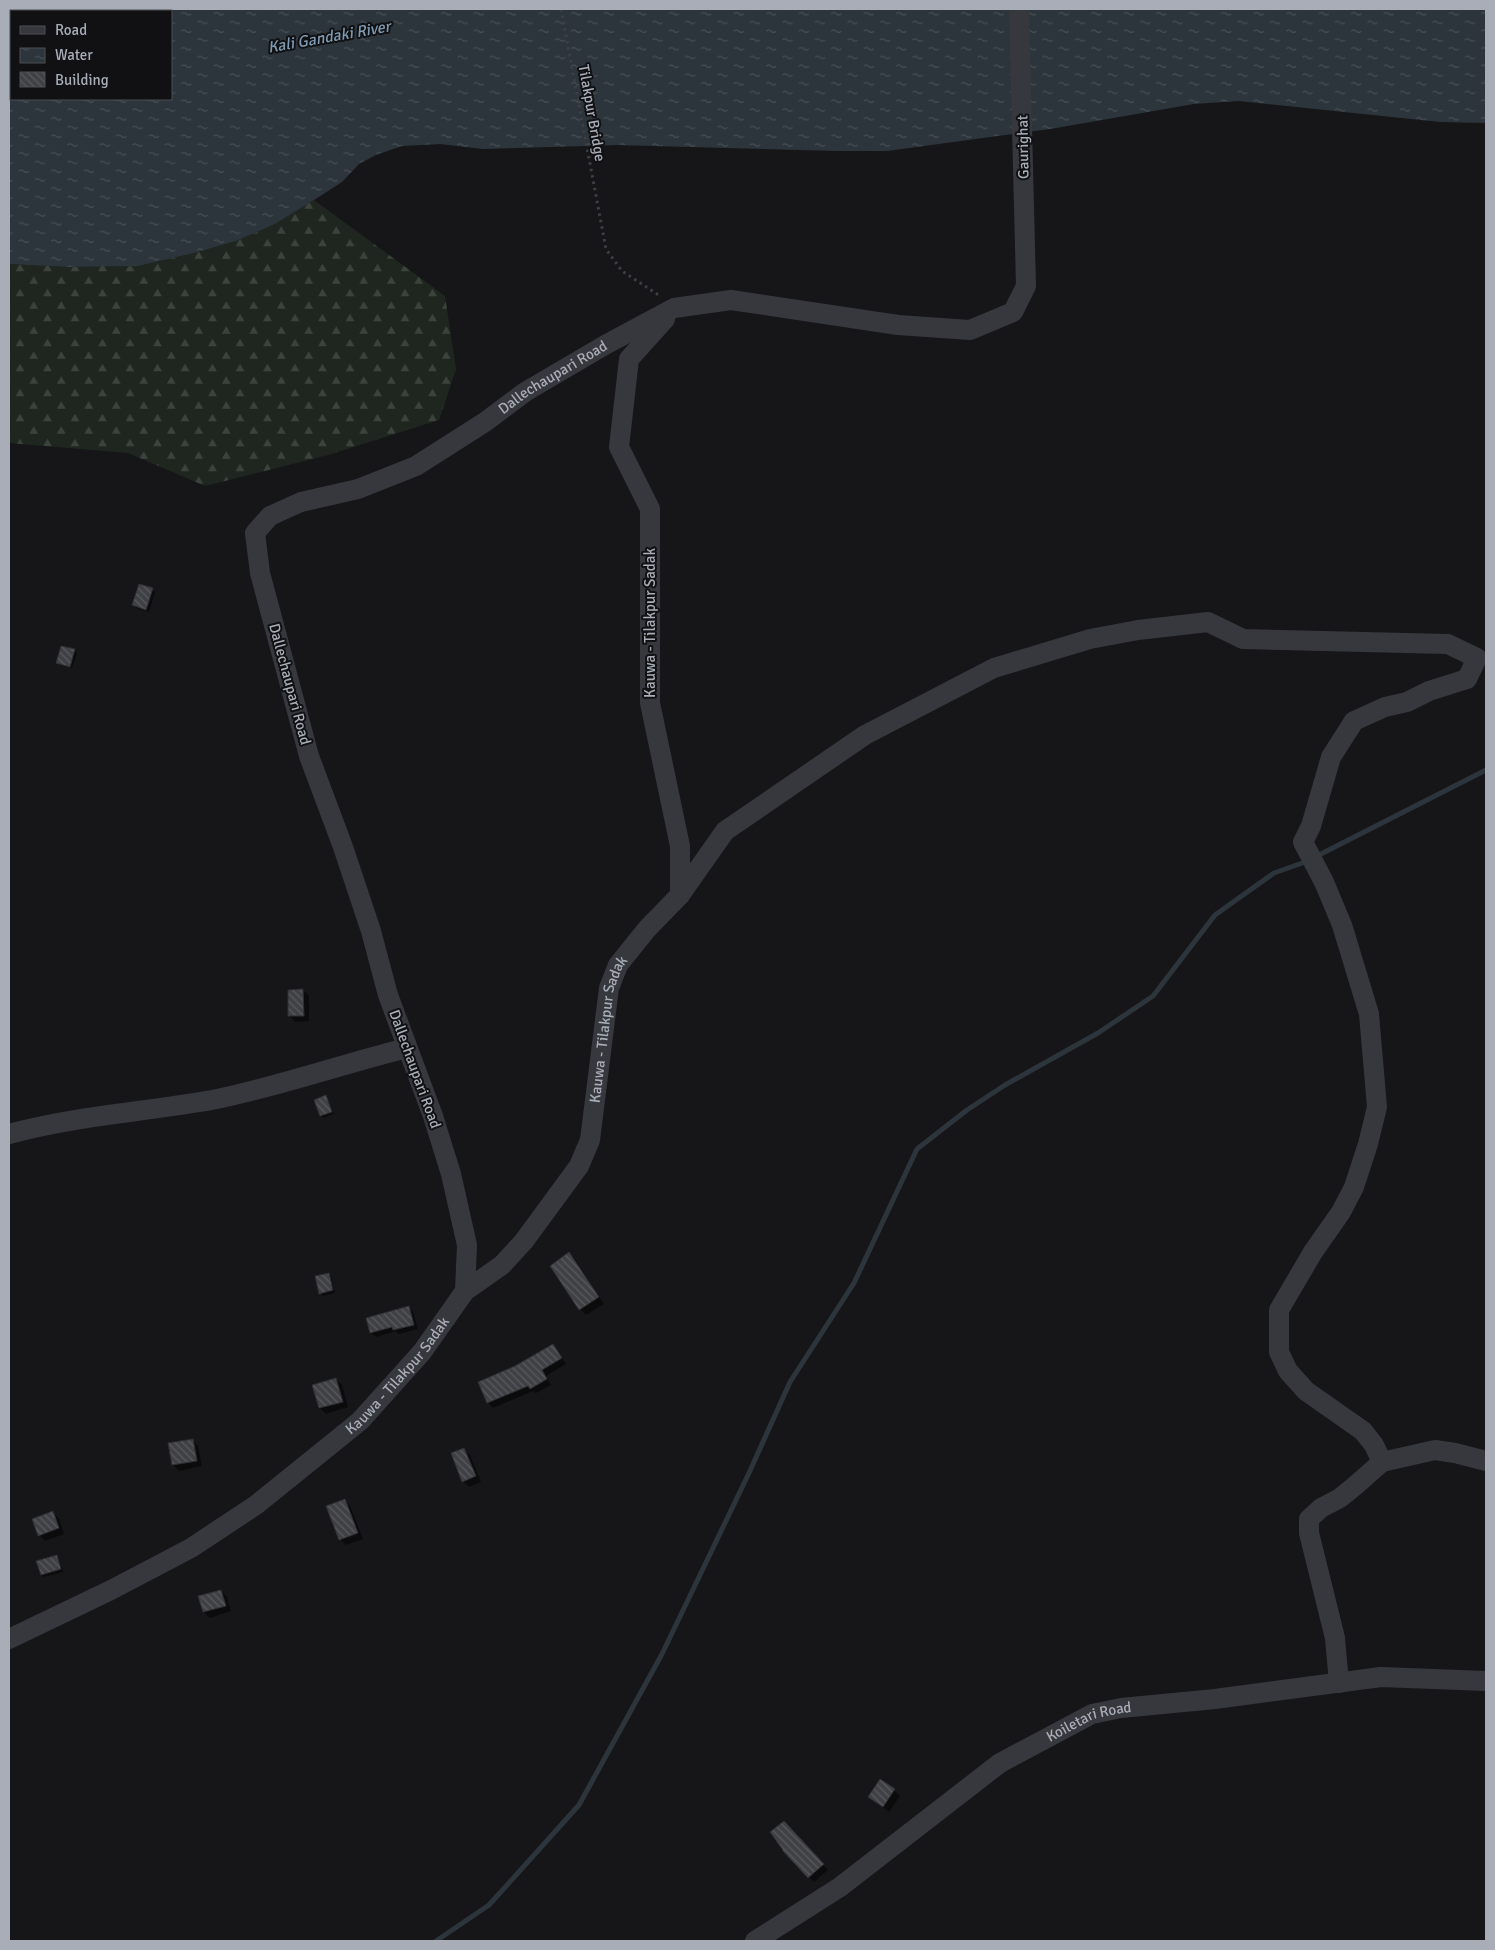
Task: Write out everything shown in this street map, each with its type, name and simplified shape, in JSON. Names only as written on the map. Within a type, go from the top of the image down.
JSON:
[{"type":"street","name":"Gaurighat","points":[[1019,9],[1026,286]]},
{"type":"street","name":"Dallechaupari Road","points":[[465,1291],[467,1245],[453,1183],[433,1116],[388,995],[371,931],[309,756],[260,573],[255,533],[270,516],[301,502],[358,489],[416,466],[484,422],[525,392],[605,344],[674,308],[731,300],[898,325],[970,330],[1013,312],[1026,286]]},
{"type":"street","name":"Kauwa - Tilakpur Sadak","points":[[9,1639],[111,1590],[191,1548],[256,1505],[360,1421],[422,1352],[465,1291],[502,1266],[524,1241],[579,1166],[590,1140],[609,988],[618,965],[680,895],[680,846],[650,703],[650,509],[619,447],[628,359],[674,308]]},
{"type":"street","points":[[680,895],[725,831],[865,735],[994,668],[1090,639],[1138,630],[1208,622],[1243,639],[1448,644],[1477,658],[1467,679],[1429,691],[1407,702],[1385,707],[1354,721],[1331,757],[1311,826],[1303,842],[1324,882],[1342,925],[1369,1014],[1377,1107],[1368,1144],[1350,1195],[1341,1212],[1313,1252],[1279,1310],[1279,1352],[1288,1371],[1306,1391],[1363,1431],[1374,1445],[1382,1462]]},
{"type":"street","points":[[9,1134],[45,1124],[210,1100],[259,1090],[407,1048]]},
{"type":"street","points":[[1338,1683],[1335,1638],[1309,1533],[1309,1520],[1321,1508],[1340,1498],[1382,1462],[1435,1450],[1486,1461]]},
{"type":"street","name":"Koiletari Road","points":[[755,1941],[840,1886],[1000,1763],[1092,1714],[1121,1708],[1215,1699],[1381,1677],[1486,1681]]},
{"type":"path","name":"Tilakpur Bridge","points":[[561,9],[606,249],[622,271],[650,289],[674,308]]},
{"type":"green space","points":[[314,200],[445,296],[456,369],[439,420],[328,455],[205,486],[128,453],[9,443],[9,264],[68,267],[138,266],[236,241],[275,224]]},
{"type":"water","name":"Kali Gandaki River","points":[[9,9],[1486,9],[1486,123],[1440,122],[1238,101],[1194,104],[1050,129],[887,151],[618,145],[483,149],[440,144],[402,146],[376,155],[359,164],[342,182],[314,200],[275,224],[236,241],[138,266],[68,267],[9,264]]},
{"type":"building","points":[[139,584],[153,588],[146,610],[132,605]]},
{"type":"building","points":[[61,646],[75,649],[70,667],[56,663]]},
{"type":"building","points":[[303,989],[304,1016],[288,1016],[288,990]]},
{"type":"building","points":[[326,1095],[332,1112],[320,1116],[314,1100]]},
{"type":"building","points":[[569,1252],[599,1297],[579,1310],[550,1266]]},
{"type":"building","points":[[329,1273],[333,1290],[319,1294],[315,1276]]},
{"type":"building","points":[[409,1306],[414,1325],[393,1330],[392,1327],[370,1333],[366,1318]]},
{"type":"building","points":[[553,1344],[562,1358],[542,1370],[547,1379],[530,1389],[528,1386],[487,1403],[478,1382],[515,1366]]},
{"type":"building","points":[[336,1378],[343,1402],[319,1408],[312,1385]]},
{"type":"building","points":[[193,1439],[197,1461],[172,1465],[168,1443]]},
{"type":"building","points":[[464,1448],[476,1476],[462,1482],[451,1453]]},
{"type":"building","points":[[345,1499],[358,1533],[339,1540],[326,1506]]},
{"type":"building","points":[[53,1511],[59,1528],[38,1536],[32,1519]]},
{"type":"building","points":[[57,1555],[61,1569],[41,1575],[36,1561]]},
{"type":"building","points":[[221,1590],[226,1606],[203,1612],[198,1596]]},
{"type":"building","points":[[880,1779],[895,1789],[883,1807],[868,1797]]},
{"type":"building","points":[[784,1821],[824,1864],[808,1878],[782,1850],[770,1832]]},
{"type":"waterway","points":[[1315,857],[1486,770]]},
{"type":"waterway","points":[[436,1941],[489,1905],[579,1805],[662,1654],[749,1473],[790,1382],[854,1283],[917,1149],[967,1110],[1005,1085],[1098,1033],[1153,996],[1215,915],[1274,873],[1308,861]]}]
